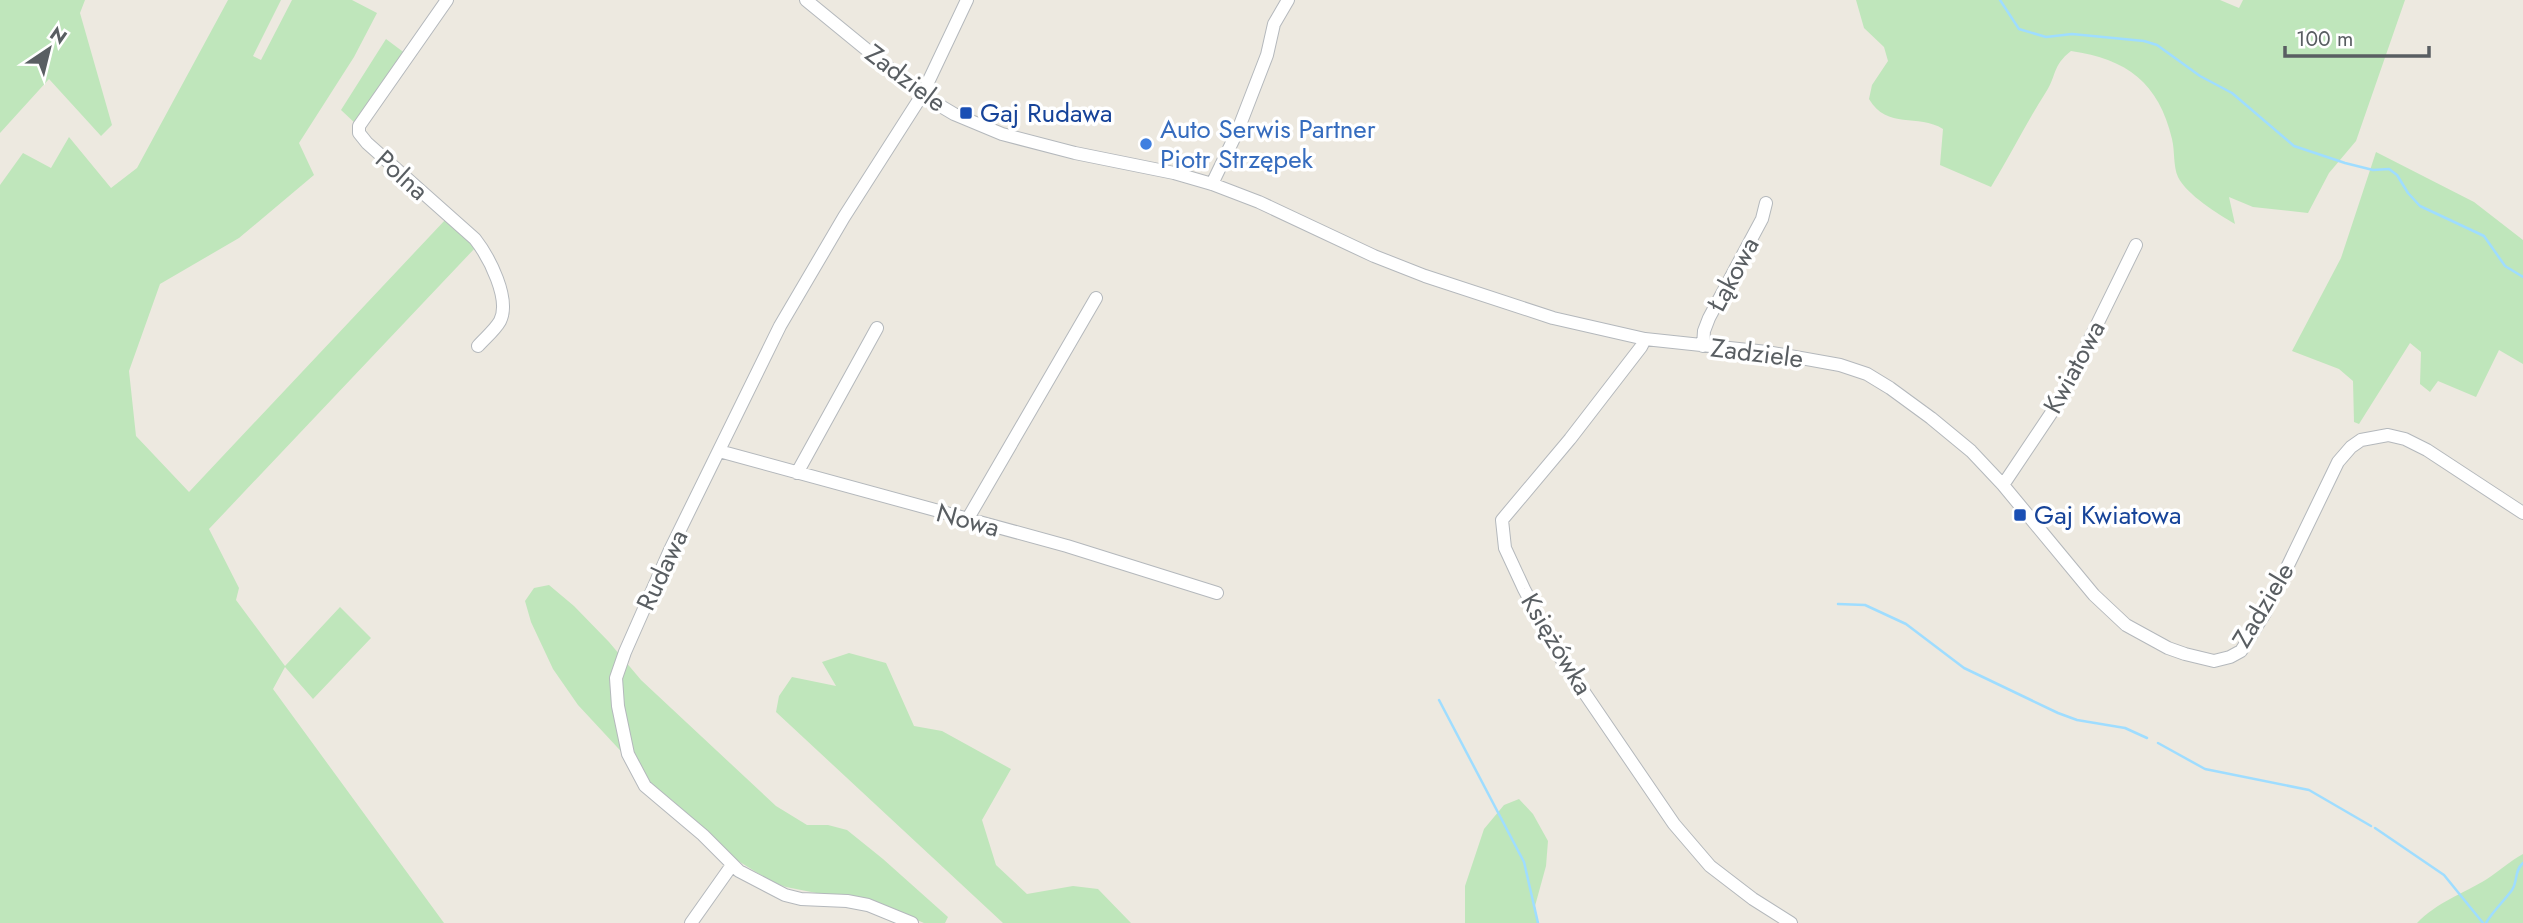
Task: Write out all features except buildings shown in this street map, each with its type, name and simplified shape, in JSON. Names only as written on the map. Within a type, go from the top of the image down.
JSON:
[{"type":"street","name":"Polna","points":[[447,0],[359,126],[359,133],[475,239],[486,254],[505,309],[499,323],[478,346]]},
{"type":"street","name":"Zadziele","points":[[806,0],[922,95],[954,114],[1002,134],[1212,184],[1259,202],[1357,249],[1425,276],[1553,318],[1645,339],[1767,352],[1840,365],[1867,374],[1954,436],[2003,485],[2094,595],[2126,625],[2168,648],[2202,659],[2214,661],[2230,657],[2241,651],[2249,640],[2265,613],[2338,462],[2361,440],[2388,435],[2405,439],[2427,450],[2523,513]]},
{"type":"street","name":"Rudawa","points":[[912,923],[868,905],[785,895],[739,871],[703,835],[645,786],[628,754],[618,706],[617,678],[625,652],[670,550],[780,326],[844,217],[922,95],[967,0]]},
{"type":"street","points":[[1212,184],[1238,130],[1262,68],[1273,24],[1288,0]]},
{"type":"street","name":"Łąkowa","points":[[1703,346],[1704,331],[1709,318],[1762,219],[1766,202]]},
{"type":"street","name":"Kwiatowa","points":[[2003,485],[2060,400],[2136,245]]},
{"type":"street","points":[[967,520],[1096,298]]},
{"type":"street","points":[[797,472],[877,328]]},
{"type":"street","name":"Księżówka","points":[[1645,339],[1570,439],[1502,520],[1505,548],[1558,654],[1674,824],[1710,866],[1753,899],[1791,923]]},
{"type":"street","name":"Nowa","points":[[719,451],[1067,546],[1217,593]]},
{"type":"street","points":[[691,923],[732,865]]},
{"type":"green space","points":[[0,0],[85,0],[80,13],[112,125],[101,136],[49,79],[0,133]]},
{"type":"green space","points":[[228,0],[281,0],[253,56],[261,60],[292,0],[352,0],[377,13],[354,57],[299,143],[314,175],[239,238],[160,284],[129,371],[136,436],[189,492],[446,219],[476,247],[209,529],[239,588],[236,600],[285,666],[340,607],[371,638],[313,699],[285,667],[273,689],[444,923],[0,923],[0,185],[23,153],[51,168],[69,137],[111,188],[137,168]]},
{"type":"green space","points":[[1856,0],[2220,0],[2239,8],[2243,0],[2405,0],[2356,141],[2329,173],[2308,213],[2253,207],[2229,197],[2235,224],[2182,184],[2175,168],[2172,139],[2166,119],[2159,103],[2138,77],[2109,60],[2071,51],[2061,61],[1991,187],[1940,165],[1943,129],[1933,124],[1885,115],[1876,109],[1869,99],[1872,85],[1888,61],[1884,47],[1864,28]]},
{"type":"green space","points":[[386,39],[406,54],[356,124],[341,110]]},
{"type":"green space","points":[[2376,152],[2474,202],[2523,240],[2523,364],[2499,350],[2476,397],[2438,381],[2430,392],[2420,384],[2421,352],[2410,343],[2359,424],[2354,422],[2353,381],[2339,369],[2292,351],[2341,258]]},
{"type":"green space","points":[[549,585],[609,642],[641,680],[776,806],[807,825],[828,825],[847,830],[948,917],[945,923],[924,923],[887,907],[786,887],[772,882],[727,854],[672,800],[656,789],[578,705],[553,669],[531,622],[525,601],[534,588]]},
{"type":"green space","points":[[849,653],[886,663],[914,726],[942,731],[1011,769],[982,820],[996,865],[1027,894],[1073,886],[1098,889],[1131,923],[1003,923],[776,712],[779,696],[792,677],[836,686],[822,662]]},
{"type":"green space","points":[[1519,799],[1533,814],[1548,841],[1546,866],[1535,906],[1538,923],[1465,923],[1465,886],[1484,829],[1504,805]]},
{"type":"green space","points":[[2523,854],[2523,923],[2417,923],[2433,909],[2487,879]]},
{"type":"waterway","points":[[2000,0],[2019,29],[2046,37],[2072,34],[2144,41],[2157,45],[2200,76],[2232,93],[2294,146],[2373,170],[2389,169],[2397,175],[2420,206],[2484,236],[2505,266],[2523,277]]},
{"type":"waterway","points":[[1838,604],[1865,605],[1906,624],[1964,668],[2058,713],[2077,720],[2125,728],[2147,738]]},
{"type":"waterway","points":[[1439,700],[1524,862],[1538,923]]},
{"type":"waterway","points":[[2158,743],[2205,769],[2309,790],[2371,826]]},
{"type":"waterway","points":[[2375,828],[2444,875],[2483,923]]},
{"type":"waterway","points":[[2486,923],[2512,890],[2518,869],[2523,863]]},
{"type":"place","name":"Gaj Rudawa","points":[[966,113]]},
{"type":"place","name":"Auto Serwis Partner Piotr Strzępek","points":[[1146,144]]},
{"type":"place","name":"Gaj Kwiatowa","points":[[2020,515]]}]
